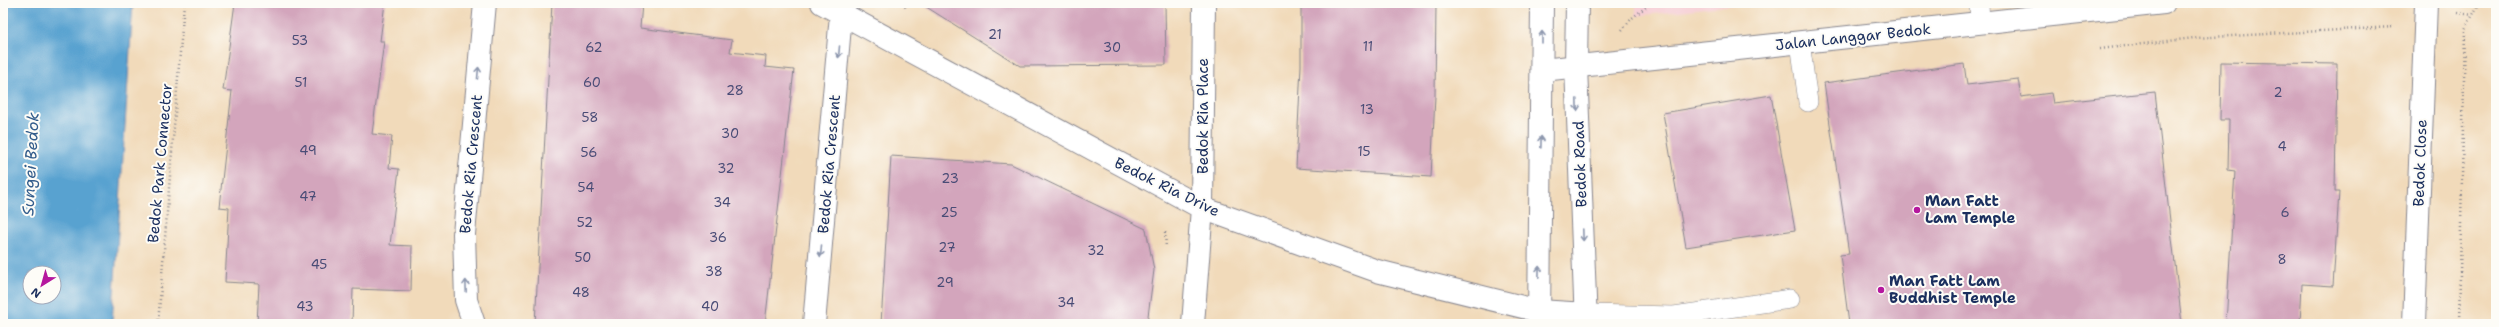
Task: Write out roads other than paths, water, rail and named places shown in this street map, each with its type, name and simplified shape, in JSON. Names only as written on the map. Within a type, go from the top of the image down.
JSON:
[{"type":"street","name":"Bedok Ria Crescent","points":[[474,324],[466,300],[464,234],[485,3]]},
{"type":"street","name":"Bedok Ria Drive","points":[[822,3],[842,8],[1018,110],[1202,208],[1377,271],[1539,318],[1586,319]]},
{"type":"street","name":"Bedok Ria Place","points":[[1193,324],[1202,208],[1204,3]]},
{"type":"street","points":[[1539,318],[1542,3]]},
{"type":"street","name":"Bedok Road","points":[[1577,3],[1576,66],[1586,319]]},
{"type":"street","name":"Jalan Langgar Bedok","points":[[1542,70],[1800,42],[1979,13],[2164,3]]},
{"type":"street","name":"Bedok Close","points":[[2414,324],[2426,3]]},
{"type":"street","name":"Bedok Ria Crescent","points":[[814,324],[842,8]]},
{"type":"lane","points":[[1800,42],[1808,102]]},
{"type":"lane","points":[[1586,319],[1674,316],[1790,299]]},
{"type":"water","name":"Sungei Bedok","points":[[3,3],[133,3],[112,324],[3,324]]},
{"type":"place","name":"Man Fatt Lam Temple","points":[[1917,210]]},
{"type":"place","name":"Man Fatt Lam Buddhist Temple","points":[[1881,290]]}]
